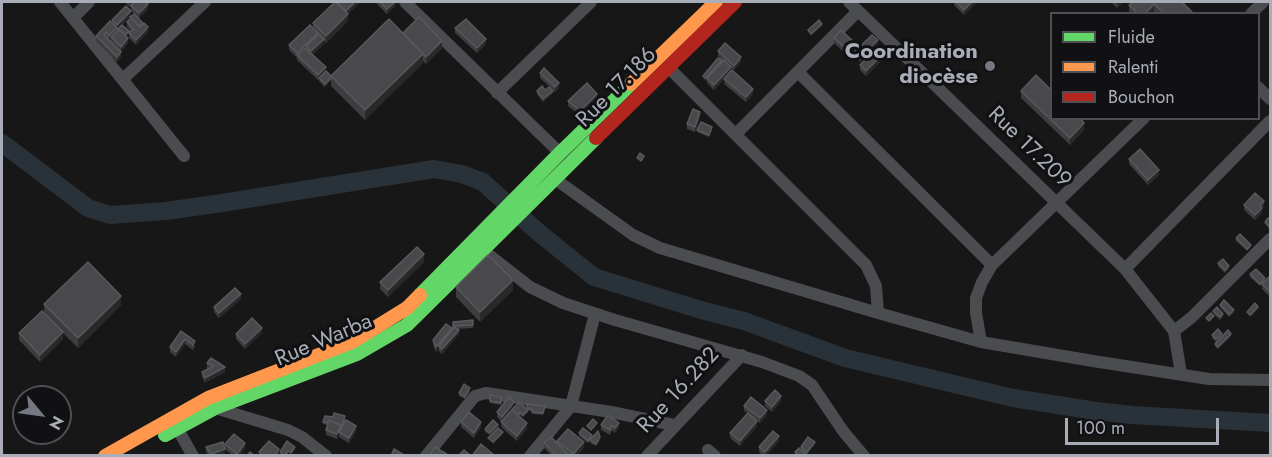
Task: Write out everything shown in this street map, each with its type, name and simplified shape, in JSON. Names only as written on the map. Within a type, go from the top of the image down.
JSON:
[{"type":"main road","points":[[105,456],[208,398],[352,342],[408,308],[505,219],[560,153],[716,2]]},
{"type":"main road","name":"Rue 17.186","points":[[524,199],[555,179],[735,2]]},
{"type":"main road","name":"Rue Warba","points":[[127,456],[215,408],[357,354],[407,325],[484,251],[505,219]]},
{"type":"street","points":[[60,2],[184,156]]},
{"type":"street","points":[[74,17],[89,2]]},
{"type":"street","points":[[123,79],[205,2]]},
{"type":"street","points":[[405,2],[560,153]]},
{"type":"street","points":[[497,93],[591,2]]},
{"type":"street","points":[[736,134],[798,72],[854,6]]},
{"type":"street","name":"Rue 17.209","points":[[854,6],[1125,269],[1174,331]]},
{"type":"street","points":[[668,67],[866,265],[876,286],[878,313]]},
{"type":"street","points":[[798,72],[992,266]]},
{"type":"street","points":[[981,342],[976,298],[992,266],[1142,120]]},
{"type":"street","points":[[1125,269],[1270,121]]},
{"type":"street","points":[[555,179],[633,235],[660,248],[981,342],[1209,379],[1270,380]]},
{"type":"street","points":[[1181,374],[1174,331],[1191,318],[1270,239]]},
{"type":"street","points":[[484,251],[530,287],[563,303],[787,369],[812,385],[843,431],[864,456]]},
{"type":"street","points":[[530,456],[571,406],[595,314]]},
{"type":"street","name":"Rue 16.282","points":[[647,456],[742,356]]},
{"type":"street","points":[[426,456],[475,396],[486,393],[641,417],[674,425]]},
{"type":"street","points":[[215,408],[288,430],[302,437],[326,456]]},
{"type":"street","points":[[177,428],[193,456]]},
{"type":"building","points":[[135,2],[148,4],[139,13],[131,6]]},
{"type":"building","points":[[335,2],[348,14],[326,36],[313,23]]},
{"type":"building","points":[[336,2],[355,2],[346,11]]},
{"type":"building","points":[[380,2],[395,2],[387,9]]},
{"type":"building","points":[[956,2],[972,2],[964,10]]},
{"type":"building","points":[[1133,2],[1182,2],[1192,12],[1163,12],[1154,4],[1147,12],[1136,12],[1129,5]]},
{"type":"building","points":[[126,6],[131,11],[117,25],[112,20]]},
{"type":"building","points":[[134,14],[143,23],[140,26],[130,17]]},
{"type":"building","points":[[419,17],[442,41],[426,57],[403,33]]},
{"type":"building","points":[[131,18],[140,27],[144,23],[148,27],[136,40],[129,33],[133,29],[127,22]]},
{"type":"building","points":[[389,19],[423,54],[365,110],[331,76]]},
{"type":"building","points":[[466,19],[486,39],[477,48],[455,28]]},
{"type":"building","points":[[819,20],[822,24],[811,34],[808,30]]},
{"type":"building","points":[[110,21],[117,28],[109,36],[106,32],[104,35],[121,52],[117,57],[96,36]]},
{"type":"building","points":[[122,25],[129,31],[125,35],[118,29]]},
{"type":"building","points":[[310,25],[318,33],[297,53],[289,45]]},
{"type":"building","points":[[119,29],[128,38],[121,47],[111,37]]},
{"type":"building","points":[[841,30],[855,43],[848,51],[834,38]]},
{"type":"building","points":[[319,34],[324,39],[311,51],[306,46]]},
{"type":"building","points":[[872,35],[878,40],[860,57],[855,51]]},
{"type":"building","points":[[725,43],[741,57],[734,66],[718,51]]},
{"type":"building","points":[[305,48],[326,67],[318,75],[297,55]]},
{"type":"building","points":[[876,48],[883,54],[866,71],[860,65]]},
{"type":"building","points":[[718,58],[722,60],[706,78],[703,76]]},
{"type":"building","points":[[724,60],[731,67],[714,85],[707,78]]},
{"type":"building","points":[[544,68],[559,83],[555,87],[540,73]]},
{"type":"building","points":[[732,70],[753,89],[746,97],[724,79]]},
{"type":"building","points":[[326,71],[332,77],[325,84],[319,78]]},
{"type":"building","points":[[1036,75],[1050,89],[1050,119],[1021,91]]},
{"type":"building","points":[[587,83],[597,94],[580,111],[568,101]]},
{"type":"building","points":[[542,86],[545,90],[549,87],[553,91],[543,99],[537,91]]},
{"type":"building","points":[[693,109],[700,112],[695,127],[687,124]]},
{"type":"building","points":[[1051,120],[1082,120],[1084,123],[1070,138]]},
{"type":"building","points":[[701,122],[712,127],[709,135],[697,130]]},
{"type":"building","points":[[1140,149],[1159,170],[1148,180],[1129,159]]},
{"type":"building","points":[[640,153],[644,156],[641,161],[637,158]]},
{"type":"building","points":[[1255,193],[1264,201],[1260,206],[1262,208],[1255,215],[1244,205]]},
{"type":"building","points":[[1268,218],[1270,220],[1270,227],[1265,222]]},
{"type":"building","points":[[1240,234],[1251,245],[1247,249],[1236,238]]},
{"type":"building","points":[[417,247],[424,254],[388,290],[380,282]]},
{"type":"building","points":[[488,255],[513,280],[480,312],[456,287]]},
{"type":"building","points":[[1223,259],[1229,266],[1225,270],[1218,263]]},
{"type":"building","points":[[88,262],[121,296],[78,338],[44,304]]},
{"type":"building","points":[[1256,269],[1265,278],[1260,284],[1250,274]]},
{"type":"building","points":[[1270,276],[1270,292],[1262,284]]},
{"type":"building","points":[[235,288],[241,294],[219,313],[214,307]]},
{"type":"building","points":[[1224,300],[1234,310],[1229,314],[1220,305]]},
{"type":"building","points":[[1255,303],[1258,307],[1250,315],[1247,312]]},
{"type":"building","points":[[1217,307],[1223,314],[1220,317],[1213,311]]},
{"type":"building","points":[[42,311],[63,332],[40,355],[19,333]]},
{"type":"building","points":[[1211,313],[1214,316],[1209,321],[1206,318]]},
{"type":"building","points":[[252,318],[262,328],[245,344],[236,334]]},
{"type":"building","points":[[473,320],[473,325],[453,326],[453,322]]},
{"type":"building","points":[[446,324],[452,328],[436,347],[433,340]]},
{"type":"building","points":[[454,327],[459,330],[442,349],[439,346]]},
{"type":"building","points":[[1218,329],[1222,334],[1216,339],[1212,335]]},
{"type":"building","points":[[1228,330],[1231,334],[1218,347],[1215,344]]},
{"type":"building","points":[[181,331],[195,341],[193,345],[185,339],[176,352],[170,347]]},
{"type":"building","points":[[211,358],[225,367],[205,378],[202,372],[214,366],[207,363]]},
{"type":"building","points":[[464,384],[470,388],[465,397],[459,393]]},
{"type":"building","points":[[775,390],[781,396],[772,407],[765,401]]},
{"type":"building","points":[[490,395],[501,397],[501,403],[490,401]]},
{"type":"building","points":[[509,397],[514,402],[502,417],[497,412]]},
{"type":"building","points":[[751,397],[767,410],[760,418],[744,406]]},
{"type":"building","points":[[519,402],[528,410],[523,415],[520,412],[518,415],[512,410]]},
{"type":"building","points":[[526,404],[545,406],[543,413],[532,412]]},
{"type":"building","points":[[512,410],[527,423],[517,436],[501,422]]},
{"type":"building","points":[[469,412],[481,422],[474,433],[461,422]]},
{"type":"building","points":[[334,413],[345,416],[342,426],[329,420],[328,423],[323,422],[325,416],[333,417]]},
{"type":"building","points":[[748,413],[757,421],[740,441],[730,433]]},
{"type":"building","points":[[608,415],[619,423],[615,428],[612,425],[610,430],[601,425]]},
{"type":"building","points":[[593,419],[597,423],[591,430],[587,426]]},
{"type":"building","points":[[329,420],[341,425],[337,434],[326,430]]},
{"type":"building","points":[[346,420],[356,426],[349,438],[339,432]]},
{"type":"building","points":[[493,420],[498,425],[490,433],[485,429]]},
{"type":"building","points":[[498,428],[503,432],[493,442],[488,438]]},
{"type":"building","points":[[583,428],[592,435],[588,441],[579,433]]},
{"type":"building","points":[[568,429],[584,442],[573,454],[557,441]]},
{"type":"building","points":[[598,431],[600,437],[596,444],[590,440]]},
{"type":"building","points":[[773,431],[779,436],[765,452],[759,447]]},
{"type":"building","points":[[234,434],[245,443],[237,454],[225,444]]},
{"type":"building","points":[[551,437],[570,456],[557,456],[544,443]]},
{"type":"building","points":[[808,437],[815,442],[807,452],[801,447]]},
{"type":"building","points":[[269,441],[279,449],[275,456],[263,456],[259,452]]},
{"type":"building","points":[[287,441],[295,447],[285,456],[280,452]]},
{"type":"building","points":[[223,442],[225,449],[211,454],[206,447]]},
{"type":"building","points":[[481,444],[495,456],[472,456]]},
{"type":"building","points":[[435,447],[448,455],[448,456],[429,456]]},
{"type":"building","points":[[799,448],[809,456],[799,456],[795,452]]},
{"type":"building","points":[[394,449],[404,455],[404,456],[391,456]]},
{"type":"building","points":[[464,450],[471,456],[462,456],[460,454]]},
{"type":"waterway","points":[[2,143],[88,208],[110,215],[166,211],[434,169],[462,174],[483,182],[538,232],[594,277],[744,321],[845,358],[1013,398],[1096,411],[1270,423]]},
{"type":"traffic: fast","points":[[420,295],[631,84]]},
{"type":"traffic: fast","points":[[165,435],[215,408],[357,354],[407,325],[596,138]]},
{"type":"traffic: slow","points":[[631,84],[716,2]]},
{"type":"traffic: slow","points":[[105,456],[208,398],[352,342],[407,308],[420,295]]},
{"type":"traffic: jam","points":[[596,138],[735,2]]},
{"type":"place","name":"Coordination diocèse","points":[[990,66]]}]
